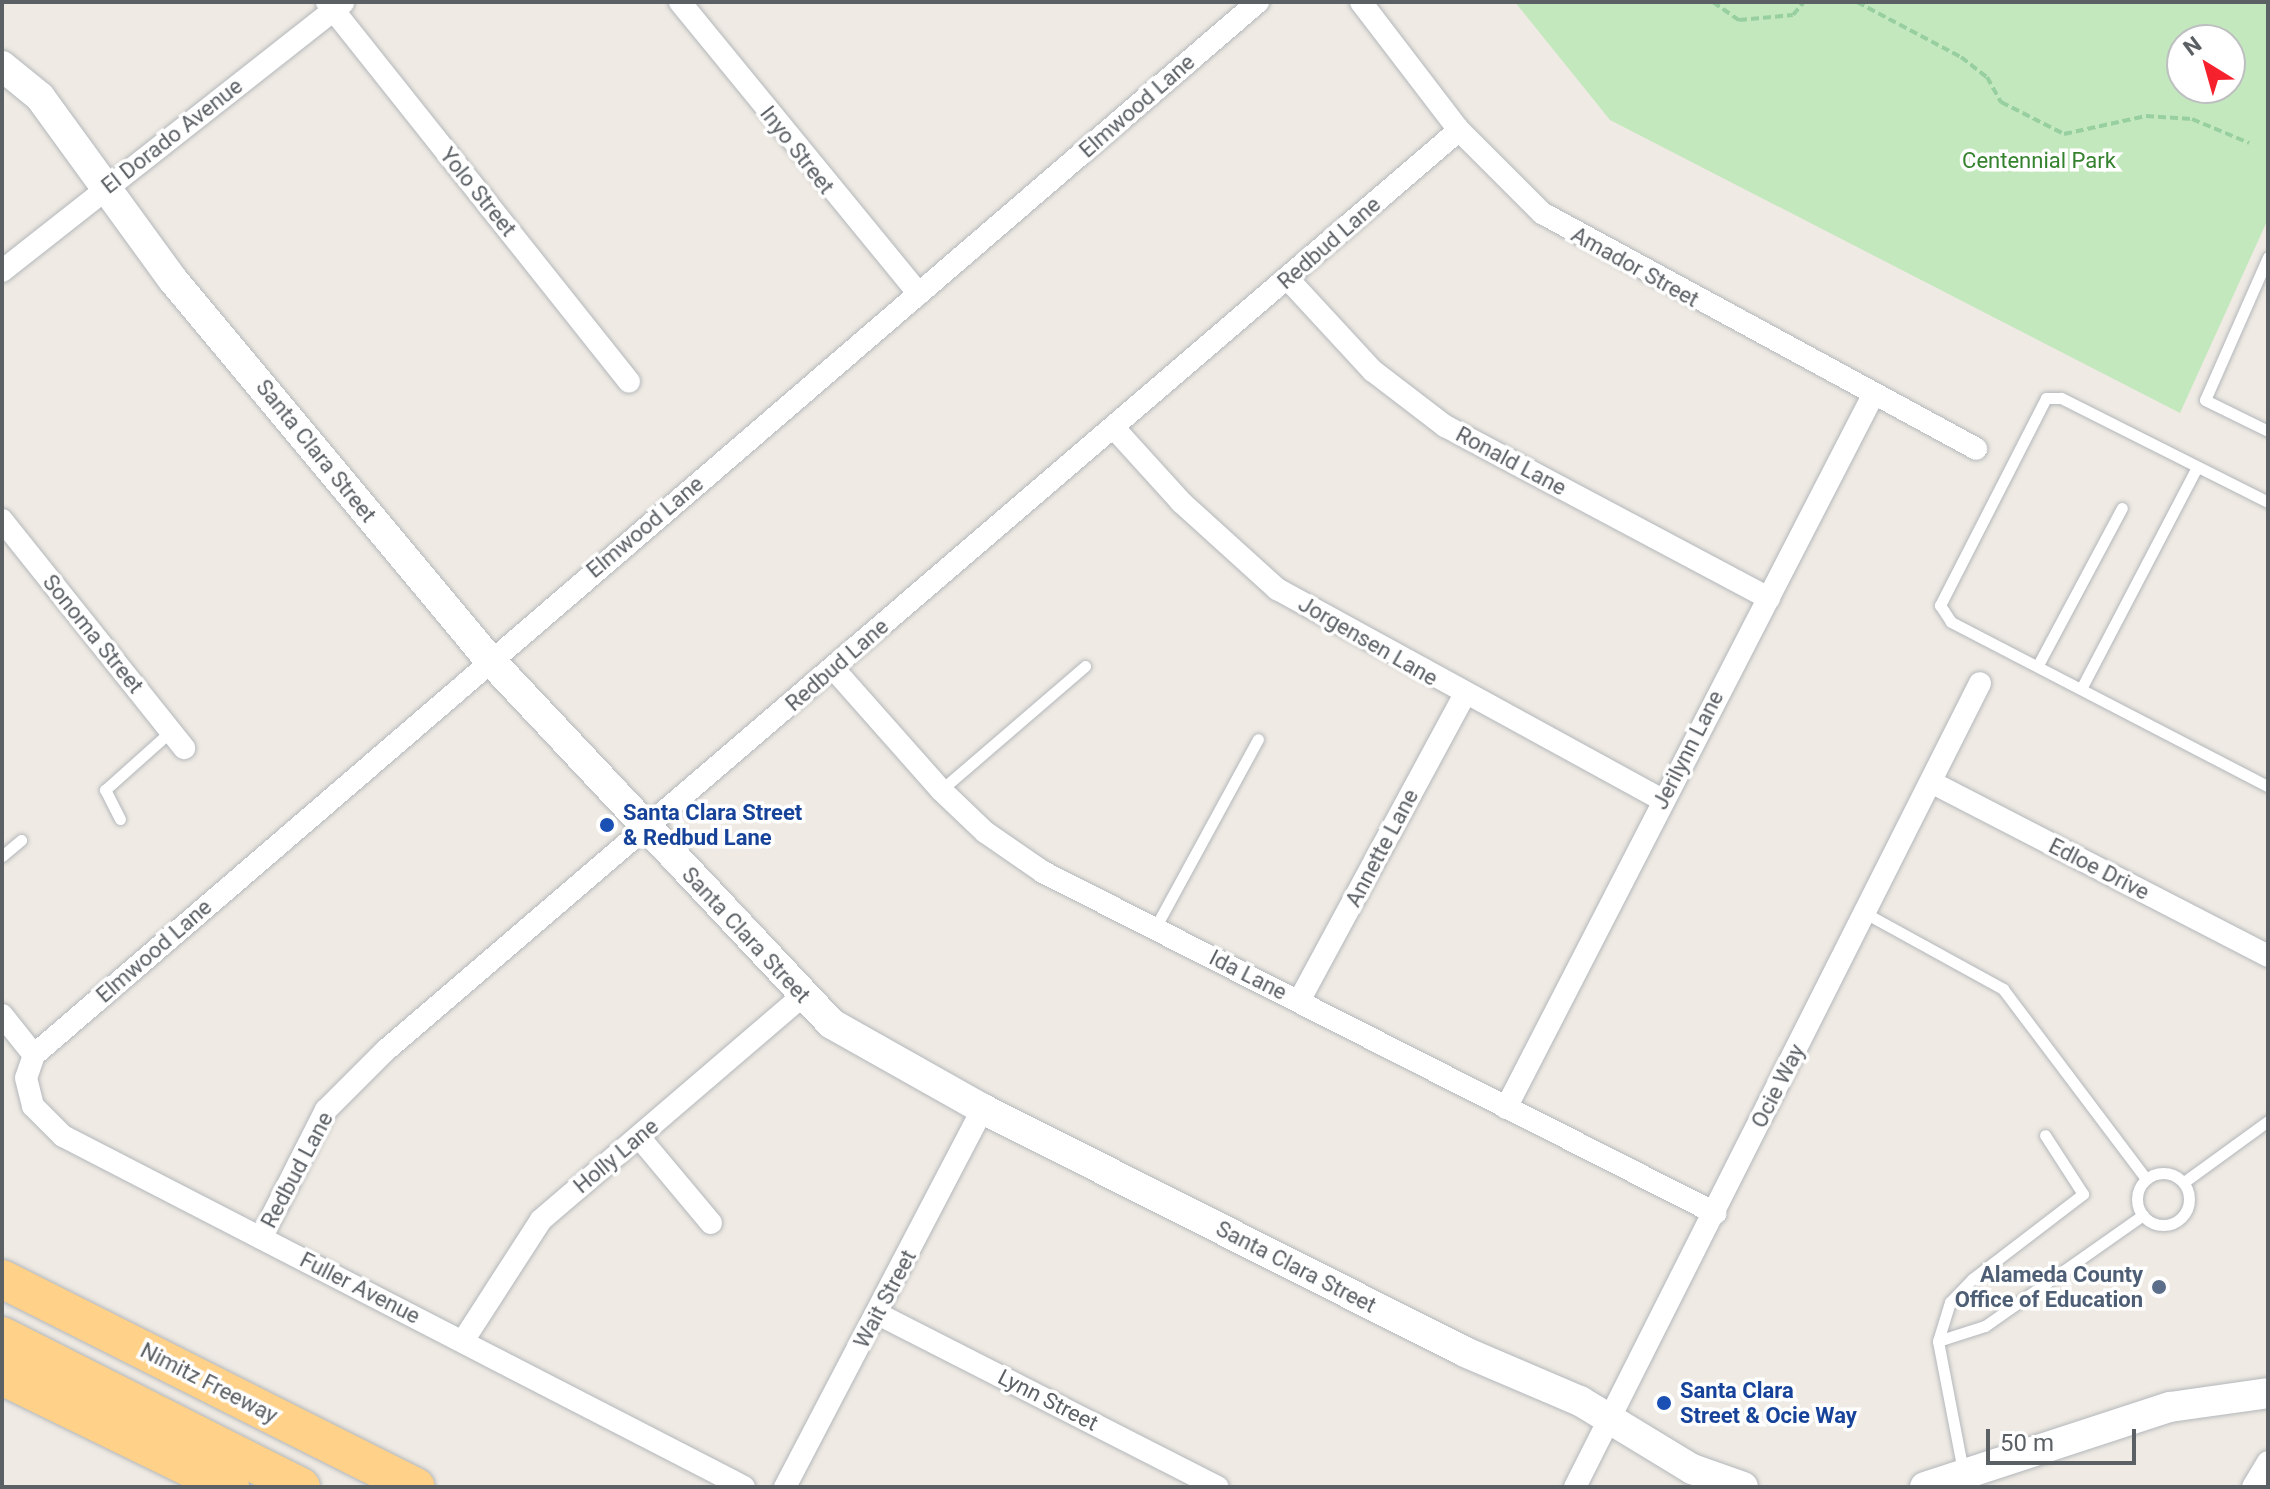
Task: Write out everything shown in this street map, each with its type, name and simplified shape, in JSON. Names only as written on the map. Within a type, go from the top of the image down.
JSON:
[{"type":"highway","name":"Nimitz Freeway","points":[[2,1279],[416,1487]]},
{"type":"highway","points":[[2,1336],[301,1487]]},
{"type":"highway","points":[[2,1376],[230,1487]]},
{"type":"main road","name":"Santa Clara Street","points":[[2,66],[40,97],[173,280],[490,660],[801,997],[869,1050],[1607,1420],[1692,1469],[1743,1487]]},
{"type":"main road","points":[[1925,1487],[1965,1479],[2170,1407],[2268,1393]]},
{"type":"street","name":"Inyo Street","points":[[680,2],[919,294]]},
{"type":"street","name":"Elmwood Lane","points":[[34,1055],[1258,2]]},
{"type":"street","name":"Amador Street","points":[[1361,2],[1459,130],[1542,213],[1584,241],[1976,449]]},
{"type":"street","name":"El Dorado Avenue","points":[[2,271],[335,5]]},
{"type":"street","name":"Yolo Street","points":[[335,5],[629,381]]},
{"type":"street","name":"Redbud Lane","points":[[261,1238],[326,1110],[385,1051],[1459,130]]},
{"type":"street","name":"Ronald Lane","points":[[1288,279],[1373,371],[1445,426],[1769,598]]},
{"type":"street","name":"Jerilynn Lane","points":[[1506,1108],[1873,395]]},
{"type":"street","name":"Jorgensen Lane","points":[[1114,428],[1181,502],[1277,589],[1464,696],[1662,800]]},
{"type":"street","name":"Sonoma Street","points":[[2,520],[177,739]]},
{"type":"street","name":"Ida Lane","points":[[833,668],[941,790],[985,832],[1043,872],[1715,1213]]},
{"type":"street","name":"Ocie Way","points":[[1575,1487],[1980,683]]},
{"type":"street","name":"Annette Lane","points":[[1299,1001],[1464,696]]},
{"type":"street","name":"Edloe Drive","points":[[1931,782],[2268,956]]},
{"type":"street","name":"Holly Lane","points":[[463,1341],[518,1246],[801,997]]},
{"type":"street","points":[[2,1015],[34,1055]]},
{"type":"street","name":"Fuller Avenue","points":[[34,1055],[26,1078],[33,1106],[63,1136],[744,1487]]},
{"type":"street","name":"Wait Street","points":[[785,1487],[983,1109]]},
{"type":"street","points":[[639,1137],[711,1223]]},
{"type":"street","name":"Lynn Street","points":[[878,1314],[1218,1487]]},
{"type":"street","points":[[2253,1487],[2268,1462]]},
{"type":"lane","points":[[2268,257],[2205,400],[2268,431]]},
{"type":"lane","points":[[2268,502],[2061,398],[2046,398],[1940,605],[1951,622],[2082,687],[2268,786]]},
{"type":"lane","points":[[2082,687],[2197,467]]},
{"type":"lane","points":[[2038,665],[2122,508]]},
{"type":"lane","points":[[941,790],[1085,666]]},
{"type":"lane","points":[[120,819],[105,790],[177,739]]},
{"type":"lane","points":[[1155,928],[1258,739]]},
{"type":"lane","points":[[2,856],[21,840]]},
{"type":"lane","points":[[1865,913],[2003,989],[2146,1179]]},
{"type":"lane","points":[[2184,1182],[2268,1121]]},
{"type":"lane","points":[[1965,1479],[1938,1341],[1950,1302],[1972,1279],[2083,1194],[2045,1135]]},
{"type":"lane","points":[[1938,1341],[1985,1326],[2143,1215],[2175,1222],[2189,1204],[2184,1182],[2166,1172],[2146,1179],[2137,1196],[2143,1215]]},
{"type":"path","points":[[1713,2],[1751,20],[1793,15],[1804,2]]},
{"type":"path","points":[[1857,2],[1961,57],[1987,77],[2001,102],[2064,134],[2146,116],[2192,119],[2249,143]]},
{"type":"green space","name":"Centennial Park","points":[[1515,2],[2268,2],[2268,219],[2180,413],[1610,120]]},
{"type":"place","name":"Santa Clara Street & Redbud Lane","points":[[607,825]]},
{"type":"place","name":"Alameda County Office of Education","points":[[2159,1287]]},
{"type":"place","name":"Santa Clara Street & Ocie Way","points":[[1664,1403]]}]
